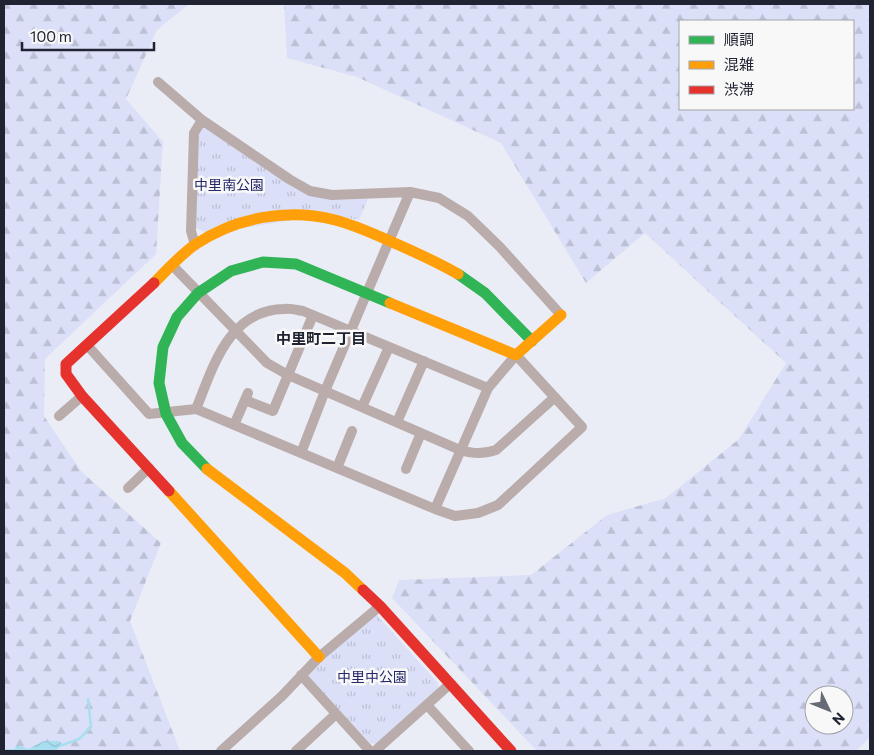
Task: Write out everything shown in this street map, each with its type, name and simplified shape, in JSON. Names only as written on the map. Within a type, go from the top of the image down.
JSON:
[{"type":"street","points":[[158,82],[202,120],[310,191],[332,195],[410,192],[440,198],[468,216],[500,247],[561,315],[516,355],[488,388],[435,509]]},
{"type":"street","points":[[196,245],[191,230],[194,133],[202,120]]},
{"type":"street","points":[[301,453],[350,331],[410,192]]},
{"type":"street","points":[[319,657],[82,396],[66,374],[66,364],[196,245],[217,232],[239,222],[264,217],[301,214],[328,218],[359,228],[442,264],[477,287],[532,341]]},
{"type":"street","points":[[87,345],[149,414],[166,414],[196,409],[455,516],[478,513],[498,505],[582,427],[516,355],[296,264],[263,262],[231,271],[198,293],[177,317],[163,347],[159,383],[166,414],[182,443],[202,465],[345,573],[380,606],[511,751]]},
{"type":"street","points":[[173,266],[267,363],[288,375],[460,450],[473,453],[496,450],[554,397]]},
{"type":"street","points":[[196,409],[222,347],[234,330],[263,313],[284,309],[303,311],[488,388]]},
{"type":"street","points":[[234,425],[246,396],[273,411],[313,315]]},
{"type":"street","points":[[362,407],[389,347]]},
{"type":"street","points":[[396,422],[424,361]]},
{"type":"street","points":[[59,416],[82,396]]},
{"type":"street","points":[[337,468],[352,431]]},
{"type":"street","points":[[406,469],[421,433]]},
{"type":"street","points":[[128,488],[149,468]]},
{"type":"street","points":[[221,751],[282,696],[319,657],[380,606]]},
{"type":"street","points":[[301,675],[370,751]]},
{"type":"street","points":[[375,751],[450,684]]},
{"type":"street","points":[[427,705],[468,751]]},
{"type":"street","points":[[296,751],[336,714]]},
{"type":"green space","points":[[4,4],[189,4],[157,30],[126,99],[163,142],[156,254],[45,359],[44,416],[81,471],[161,543],[130,621],[180,751],[4,751]]},
{"type":"green space","points":[[284,4],[870,4],[870,737],[856,751],[537,751],[392,598],[399,580],[531,575],[607,515],[666,498],[739,439],[786,363],[645,233],[586,283],[501,143],[357,77],[287,58]]},
{"type":"green space","name":"中里南公園","points":[[204,127],[332,200],[368,199],[359,220],[328,214],[208,234],[195,227],[199,130]]},
{"type":"green space","name":"中里中公園","points":[[376,614],[438,683],[438,688],[376,744],[370,743],[309,677],[309,671]]},
{"type":"water","points":[[44,741],[59,741],[62,744],[56,751],[4,751],[6,749],[14,749],[18,745],[28,749]]},
{"type":"waterway","points":[[60,746],[79,739],[91,727],[88,699]]},
{"type":"traffic: fast","points":[[207,469],[182,443],[166,414],[159,383],[163,347],[177,317],[198,293],[231,271],[263,262],[296,264],[390,303]]},
{"type":"traffic: fast","points":[[458,274],[485,293],[532,341]]},
{"type":"traffic: slow","points":[[154,283],[185,252],[212,235],[246,221],[281,215],[317,216],[350,224],[417,253],[458,274]]},
{"type":"traffic: slow","points":[[390,303],[516,355],[561,315]]},
{"type":"traffic: slow","points":[[207,469],[345,573],[363,590]]},
{"type":"traffic: slow","points":[[169,491],[319,657]]},
{"type":"traffic: jam","points":[[154,283],[66,364],[66,374],[82,396],[169,491]]},
{"type":"traffic: jam","points":[[363,590],[380,606],[511,751]]},
{"type":"district","name":"中里町二丁目","points":[[321,339]]}]
